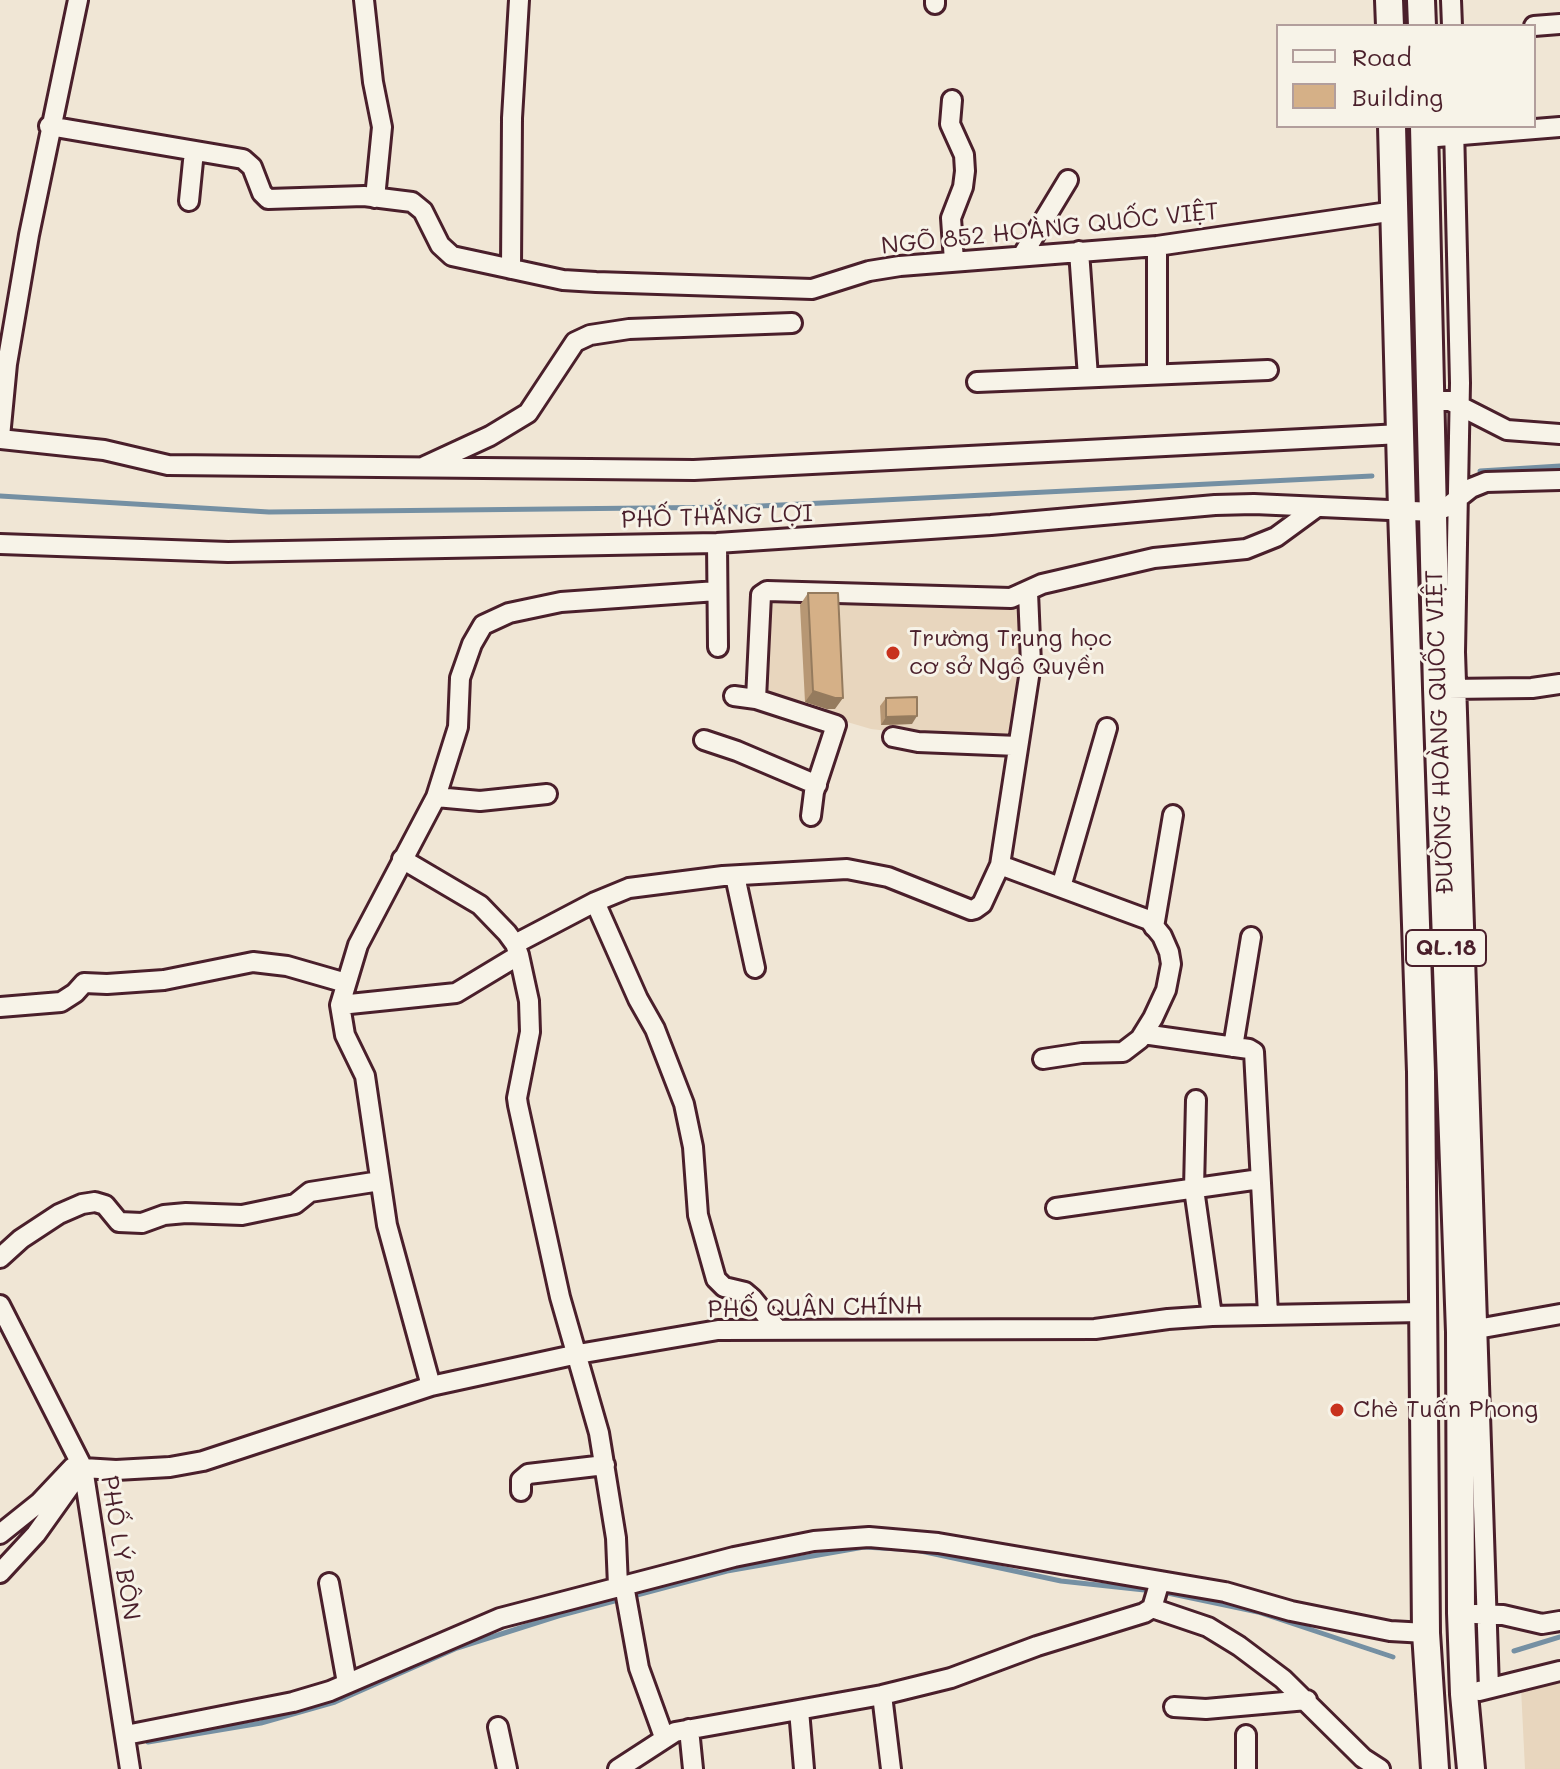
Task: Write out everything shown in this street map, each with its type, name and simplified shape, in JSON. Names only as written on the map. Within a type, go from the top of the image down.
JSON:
[{"type":"highway","points":[[1389,0],[1390,24]]},
{"type":"highway","points":[[1421,0],[1422,24]]},
{"type":"highway","name":"ĐƯỜNG HOÀNG QUỐC VIỆT","points":[[1392,128],[1421,1072],[1426,1633],[1435,1769]]},
{"type":"highway","name":"ĐƯỜNG HOÀNG QUỐC VIỆT","points":[[1424,132],[1434,512],[1447,689],[1469,1331],[1476,1691],[1471,1769]]},
{"type":"street","points":[[78,0],[49,126],[7,364],[0,438],[104,450],[168,465],[694,470],[1401,434]]},
{"type":"street","points":[[364,0],[373,82],[382,127],[375,198]]},
{"type":"street","points":[[511,269],[512,118],[519,0]]},
{"type":"street","points":[[1451,0],[1452,24]]},
{"type":"street","points":[[1536,26],[1560,24]]},
{"type":"street","points":[[952,100],[950,124],[964,155],[965,171],[963,187],[951,218],[954,261]]},
{"type":"street","name":"NGÕ 852 HOÀNG QUỐC VIỆT","points":[[49,126],[248,162],[262,193],[268,199],[375,198],[412,202],[423,211],[440,245],[452,256],[563,280],[804,289],[824,286],[869,271],[954,261],[1157,246],[1395,211]]},
{"type":"street","points":[[1536,128],[1560,127]]},
{"type":"street","points":[[1424,132],[1534,128]]},
{"type":"street","points":[[1454,131],[1460,405],[1447,689],[1532,688],[1560,684]]},
{"type":"street","points":[[189,201],[194,151]]},
{"type":"street","points":[[1022,256],[1068,180]]},
{"type":"street","points":[[1157,246],[1157,374]]},
{"type":"street","points":[[1079,251],[1088,377]]},
{"type":"street","points":[[418,469],[490,436],[528,413],[575,342],[590,335],[629,329],[792,323]]},
{"type":"street","points":[[977,382],[1268,370]]},
{"type":"street","points":[[1432,401],[1450,401],[1507,430],[1560,434]]},
{"type":"street","points":[[1434,512],[1486,482],[1560,480]]},
{"type":"street","name":"PHỐ THẮNG LỢI","points":[[0,544],[228,552],[717,543],[991,525],[1215,505],[1434,512]]},
{"type":"street","points":[[756,699],[761,595],[767,591],[1011,598],[1042,584],[1154,558],[1246,549],[1276,537],[1317,507]]},
{"type":"street","points":[[717,543],[718,647]]},
{"type":"street","points":[[431,1386],[387,1225],[365,1076],[345,1035],[340,1005],[358,945],[436,797],[458,727],[460,678],[472,644],[483,625],[509,613],[561,602],[717,591]]},
{"type":"street","points":[[340,1005],[456,993],[517,949],[595,902],[629,888],[735,876],[847,869],[888,877],[971,910],[982,904],[1000,865],[1031,664],[1028,592]]},
{"type":"street","points":[[734,696],[756,699],[836,725],[817,785],[811,816]]},
{"type":"street","points":[[1061,887],[1107,728]]},
{"type":"street","points":[[893,737],[918,742],[1018,746]]},
{"type":"street","points":[[704,740],[817,785]]},
{"type":"street","points":[[436,797],[480,801],[547,794]]},
{"type":"street","points":[[1154,927],[1173,815]]},
{"type":"street","points":[[402,859],[480,905],[517,949],[529,1001],[530,1032],[517,1098],[560,1297],[599,1433],[639,1668],[664,1737]]},
{"type":"street","points":[[1000,865],[1149,920],[1162,936],[1171,964],[1166,990],[1143,1034],[1123,1052],[1082,1053],[1043,1059]]},
{"type":"street","points":[[735,876],[755,968]]},
{"type":"street","points":[[595,902],[638,999],[655,1029],[684,1104],[693,1147],[698,1215],[716,1279],[724,1287],[745,1292],[777,1329]]},
{"type":"street","points":[[1233,1047],[1251,937]]},
{"type":"street","points":[[0,1007],[61,1002],[84,983],[164,980],[253,962],[287,966],[346,983]]},
{"type":"street","points":[[1143,1034],[1254,1052],[1268,1314]]},
{"type":"street","points":[[1196,1100],[1194,1189],[1212,1316]]},
{"type":"street","points":[[1056,1208],[1260,1179]]},
{"type":"street","points":[[0,1258],[21,1239],[59,1214],[82,1204],[95,1202],[105,1205],[119,1222],[142,1223],[164,1215],[186,1213],[242,1215],[295,1204],[310,1192],[380,1181]]},
{"type":"street","name":"PHỐ LÝ BÔN","points":[[0,1305],[82,1464],[130,1769]]},
{"type":"street","name":"PHỐ QUÂN CHÍNH","points":[[82,1464],[143,1468],[203,1461],[431,1386],[578,1354],[718,1330],[1095,1329],[1212,1316],[1421,1312]]},
{"type":"street","points":[[1469,1331],[1560,1314]]},
{"type":"street","points":[[0,1534],[82,1464]]},
{"type":"street","points":[[0,1573],[36,1534],[82,1464]]},
{"type":"street","points":[[521,1491],[521,1480],[528,1474],[605,1465]]},
{"type":"street","points":[[126,1735],[293,1702],[347,1683],[500,1618],[624,1592],[814,1541],[869,1537],[938,1543],[1157,1593],[1225,1592],[1291,1611],[1390,1631],[1426,1633]]},
{"type":"street","points":[[329,1583],[347,1683]]},
{"type":"street","points":[[618,1769],[664,1737],[689,1729],[882,1695],[951,1678],[1037,1646],[1144,1613],[1157,1593]]},
{"type":"street","points":[[1157,1593],[1283,1679],[1363,1758],[1380,1769]]},
{"type":"street","points":[[1474,1613],[1542,1624],[1560,1621]]},
{"type":"street","points":[[1476,1691],[1560,1671]]},
{"type":"street","points":[[882,1695],[891,1769]]},
{"type":"street","points":[[1174,1707],[1206,1709],[1307,1700]]},
{"type":"street","points":[[799,1710],[804,1769]]},
{"type":"street","points":[[498,1727],[507,1769]]},
{"type":"street","points":[[689,1729],[693,1769]]},
{"type":"street","points":[[1246,1735],[1246,1769]]},
{"type":"shaded area","name":"Trường Trung học cơ sở Ngô Quyền","points":[[768,602],[1021,603],[1026,609],[1012,739],[921,735],[871,729],[762,697]]},
{"type":"shaded area","points":[[1560,1670],[1560,1769],[1525,1769],[1521,1688]]},
{"type":"building","points":[[808,593],[838,593],[843,698],[813,691]]},
{"type":"building","points":[[917,697],[917,716],[886,717],[886,698]]},
{"type":"waterway","points":[[1480,471],[1560,466]]},
{"type":"waterway","points":[[0,496],[269,512],[740,507],[1372,476]]},
{"type":"waterway","points":[[148,1742],[261,1723],[335,1702],[457,1648],[558,1616],[727,1571],[864,1547],[916,1550],[1061,1581],[1163,1592],[1258,1612],[1393,1657]]},
{"type":"waterway","points":[[1514,1651],[1560,1637]]},
{"type":"place","name":"Trường Trung học cơ sở Ngô Quyền","points":[[893,653]]},
{"type":"place","name":"Chè Tuấn Phong","points":[[1337,1410]]}]
